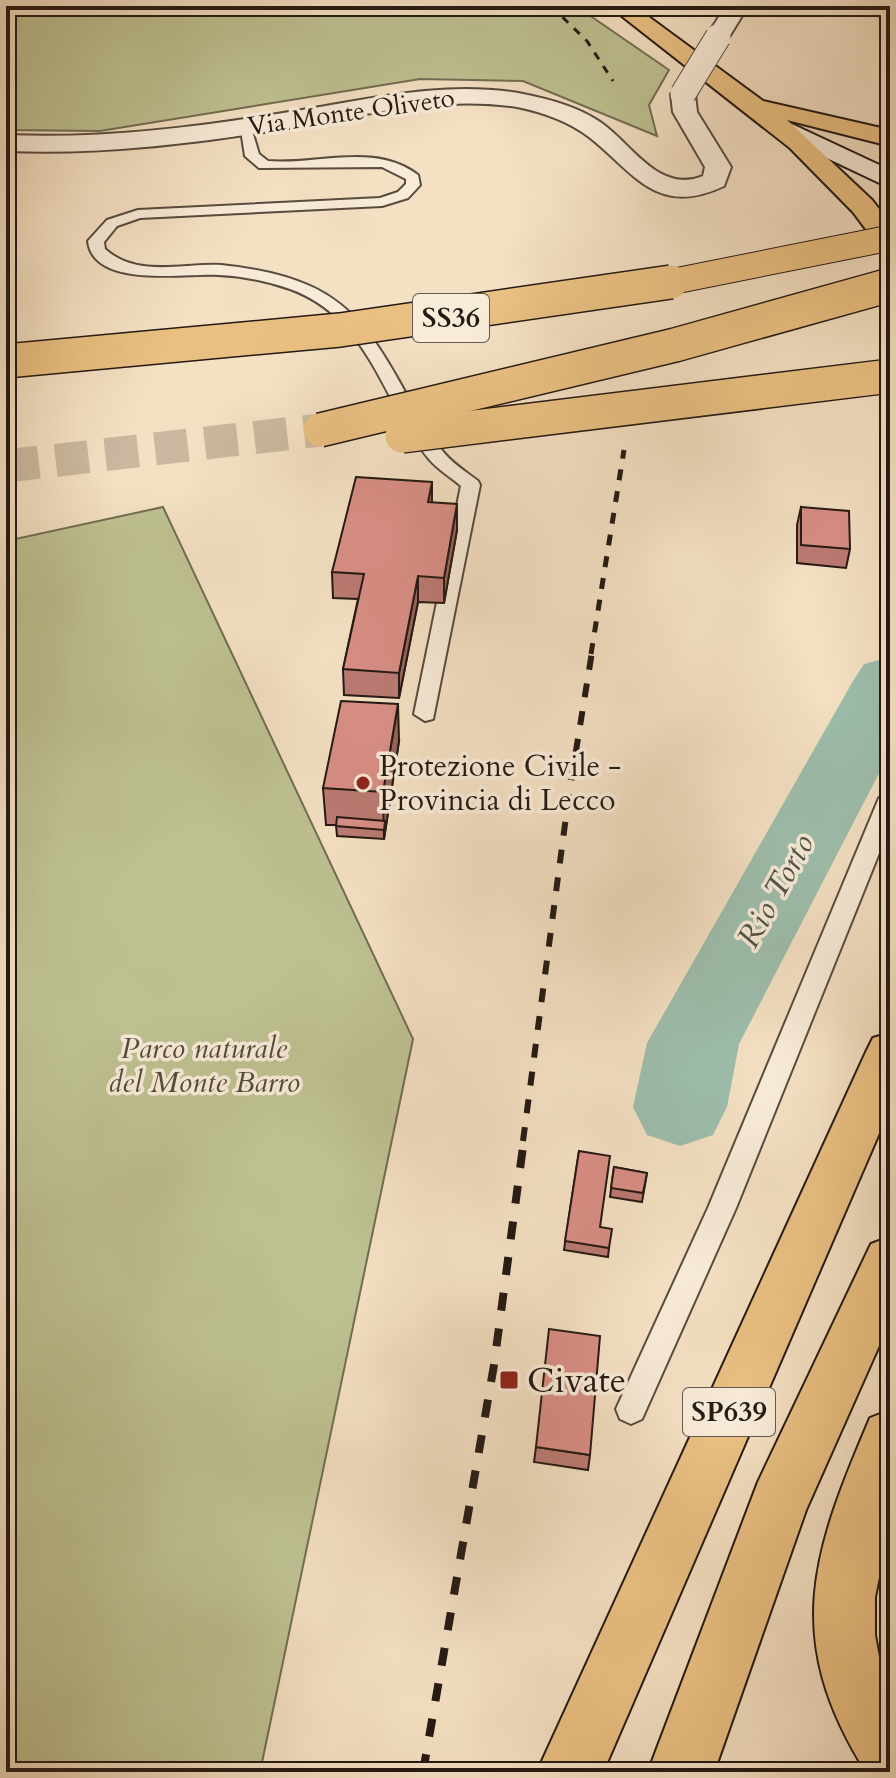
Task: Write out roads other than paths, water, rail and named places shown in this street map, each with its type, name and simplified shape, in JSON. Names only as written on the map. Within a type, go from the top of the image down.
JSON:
[{"type":"main road","points":[[610,6],[678,51]]},
{"type":"main road","points":[[620,6],[825,163],[863,203],[890,240]]},
{"type":"main road","points":[[874,6],[890,12]]},
{"type":"main road","points":[[749,102],[890,138]]},
{"type":"main road","name":"SS36","points":[[251,342],[663,264],[890,209]]},
{"type":"main road","name":"SS36","points":[[6,361],[251,342],[547,304],[747,270],[890,240]]},
{"type":"main road","points":[[890,285],[675,345],[320,430],[408,436],[890,376]]},
{"type":"main road","name":"SP639","points":[[570,1772],[890,1052]]},
{"type":"main road","name":"SP639","points":[[681,1772],[779,1503],[890,1261]]},
{"type":"main road","points":[[890,1438],[861,1518],[841,1609],[851,1680],[866,1714],[890,1751]]},
{"type":"street","name":"Via Monte Oliveto","points":[[6,143],[125,143],[433,97],[510,99],[551,108],[591,126],[634,170],[651,181],[682,187],[707,184],[715,180],[718,167],[685,112],[683,94],[737,6]]},
{"type":"street","points":[[781,127],[890,180]]},
{"type":"lane","points":[[245,127],[252,156],[264,165],[381,163],[407,171],[413,178],[413,185],[403,195],[382,202],[138,214],[112,223],[101,232],[96,241],[97,250],[111,262],[137,269],[220,270],[272,278],[309,290],[338,307],[363,333],[436,455],[471,485],[425,714]]},
{"type":"lane","points":[[631,1409],[722,1208],[890,798]]},
{"type":"waterway","name":"Rio Torto","points":[[680,1107],[693,1043],[890,681]]},
{"type":"tunnel","points":[[6,466],[320,430]]},
{"type":"railway","points":[[551,6],[587,41],[613,81]]},
{"type":"railway","points":[[591,654],[624,450]]},
{"type":"railway","points":[[523,1141],[569,794],[592,652]]},
{"type":"railway","points":[[423,1772],[494,1365],[524,1139]]},
{"type":"place","name":"Protezione Civile - Provincia di Lecco","points":[[363,783]]},
{"type":"place","name":"Civate","points":[[509,1380]]},
{"type":"park label","name":"Parco naturale del Monte Barro","points":[[204,1065]]}]
